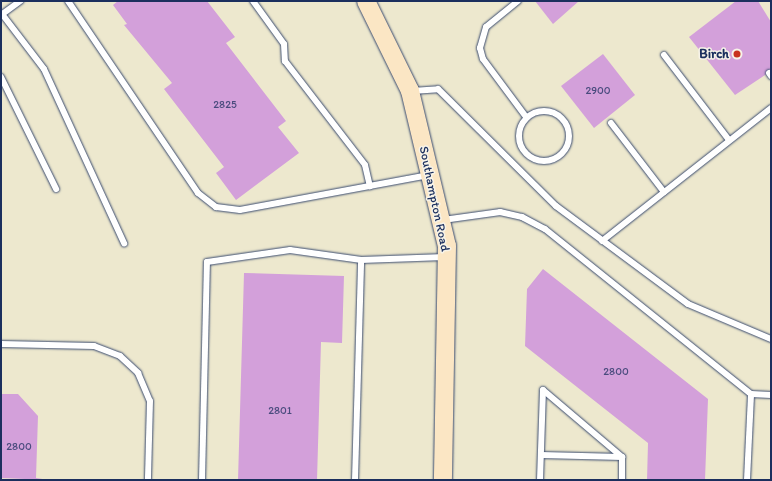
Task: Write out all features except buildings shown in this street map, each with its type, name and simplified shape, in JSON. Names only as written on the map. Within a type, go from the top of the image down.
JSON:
[{"type":"street","name":"Southampton Road","points":[[366,1],[410,91],[441,221],[446,257],[443,480]]},
{"type":"lane","points":[[20,1],[2,15],[44,69],[124,243]]},
{"type":"lane","points":[[68,1],[198,192],[216,207],[240,210],[430,175]]},
{"type":"lane","points":[[252,1],[284,44],[285,61],[365,165],[370,186]]},
{"type":"lane","points":[[518,1],[486,27],[480,48],[483,59],[526,117]]},
{"type":"lane","points":[[664,56],[729,140]]},
{"type":"lane","points":[[1,77],[56,189]]},
{"type":"lane","points":[[410,91],[438,89],[556,206],[688,304],[771,339]]},
{"type":"lane","points":[[602,241],[771,108]]},
{"type":"lane","points":[[536,111],[558,114],[569,130],[562,154],[549,161],[537,161],[524,154],[519,140],[520,128],[526,117],[536,111]]},
{"type":"lane","points":[[611,123],[664,192]]},
{"type":"lane","points":[[514,164],[524,154]]},
{"type":"lane","points":[[441,221],[500,212],[522,217],[545,229],[751,394],[771,395]]},
{"type":"lane","points":[[202,480],[207,262],[290,250],[361,260],[446,257]]},
{"type":"lane","points":[[354,480],[361,260]]},
{"type":"lane","points":[[1,344],[94,346],[120,356],[138,373],[150,401],[148,480]]},
{"type":"lane","points":[[540,480],[543,390],[622,456]]},
{"type":"lane","points":[[747,480],[751,394]]},
{"type":"lane","points":[[541,455],[622,456]]},
{"type":"lane","points":[[622,456],[622,480]]},
{"type":"place","name":"Birch","points":[[737,54]]}]
